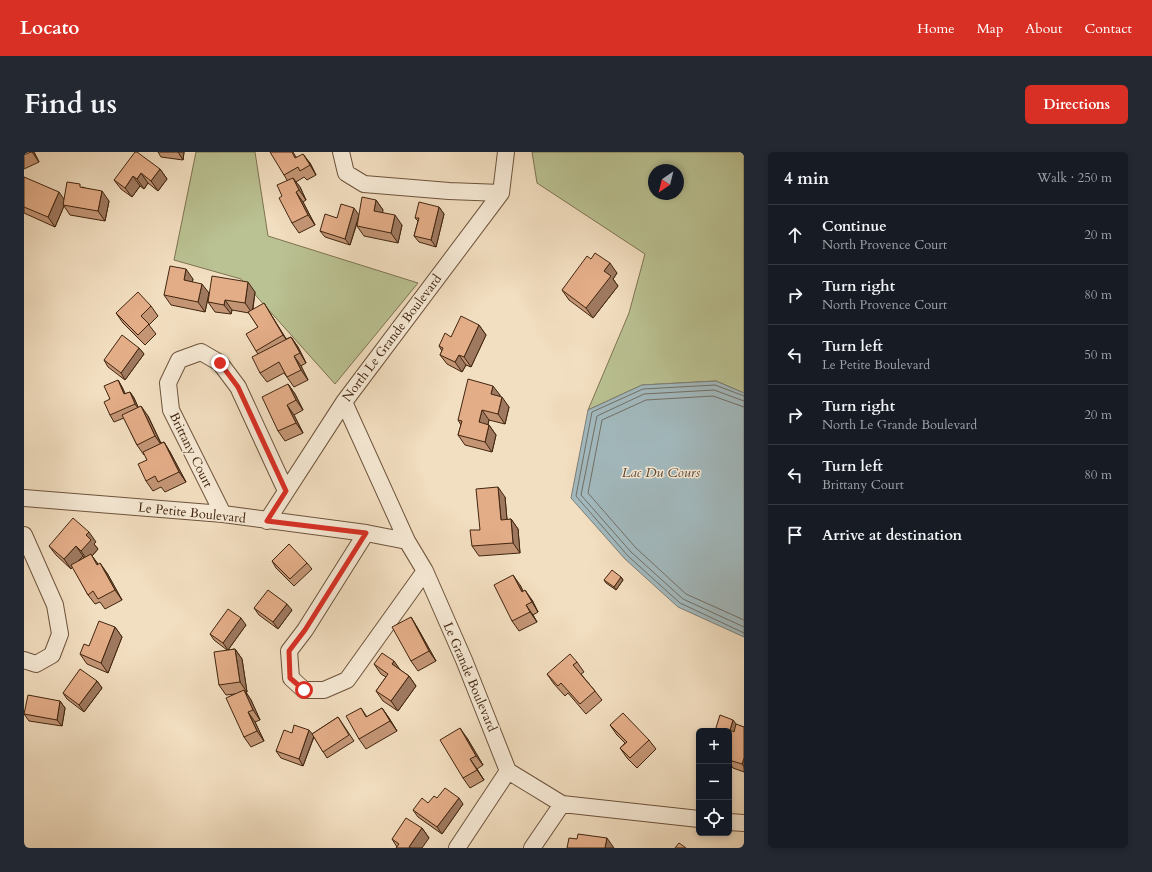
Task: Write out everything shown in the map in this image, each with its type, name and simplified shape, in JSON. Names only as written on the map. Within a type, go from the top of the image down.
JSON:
[{"type":"street","points":[[341,152],[346,174],[364,184],[449,191],[501,193]]},
{"type":"street","name":"North Le Grande Boulevard","points":[[267,521],[344,402],[501,193],[506,152]]},
{"type":"street","name":"Brittany Court","points":[[223,514],[171,410],[168,383],[180,360],[201,352],[220,363],[238,387],[286,491]]},
{"type":"street","name":"Le Grande Boulevard","points":[[344,402],[407,541],[425,571],[464,660],[508,771]]},
{"type":"street","name":"Le Petite Boulevard","points":[[24,498],[223,514],[366,533],[407,541]]},
{"type":"street","points":[[366,533],[305,630],[289,651],[290,678],[304,690],[324,690],[347,680],[425,571]]},
{"type":"street","points":[[24,535],[55,605],[60,634],[52,655],[36,664],[24,660]]},
{"type":"street","points":[[457,848],[508,771],[562,804],[696,819]]},
{"type":"street","points":[[532,848],[562,804]]},
{"type":"street","points":[[732,822],[744,823]]},
{"type":"green space","points":[[196,152],[255,152],[268,236],[418,283],[335,384],[241,279],[174,260]]},
{"type":"green space","points":[[532,152],[744,152],[744,393],[716,381],[642,385],[588,410],[629,313],[645,254],[537,183]]},
{"type":"water","name":"Lac Du Cours","points":[[716,381],[744,393],[744,637],[678,607],[625,559],[571,498],[588,410],[642,385]]},
{"type":"building","points":[[24,152],[31,152],[24,155]]},
{"type":"building","points":[[135,152],[160,169],[151,181],[141,173],[137,179],[133,176],[125,188],[114,180]]},
{"type":"building","points":[[270,152],[292,152],[295,158],[303,154],[310,165],[300,171],[298,167],[284,175]]},
{"type":"building","points":[[24,177],[59,192],[48,217],[24,207]]},
{"type":"building","points":[[293,178],[299,190],[296,192],[308,215],[292,223],[279,198],[282,196],[277,185]]},
{"type":"building","points":[[67,182],[80,184],[80,187],[102,191],[98,211],[63,205]]},
{"type":"building","points":[[362,197],[376,200],[374,211],[395,215],[391,233],[357,226]]},
{"type":"building","points":[[419,202],[439,207],[431,240],[414,236],[419,218],[415,218]]},
{"type":"building","points":[[341,204],[354,208],[345,239],[320,231],[325,214],[337,218]]},
{"type":"building","points":[[595,253],[610,263],[604,271],[611,276],[586,308],[562,290],[587,256],[591,259]]},
{"type":"building","points":[[170,266],[186,269],[184,280],[202,284],[198,302],[164,295]]},
{"type":"building","points":[[212,276],[248,282],[245,303],[225,300],[224,305],[208,302]]},
{"type":"building","points":[[138,292],[151,306],[141,316],[149,324],[138,335],[116,313]]},
{"type":"building","points":[[264,303],[283,335],[256,351],[246,334],[258,327],[248,312]]},
{"type":"building","points":[[461,316],[479,325],[464,357],[459,355],[455,362],[440,355],[443,348],[439,346],[445,333],[451,337]]},
{"type":"building","points":[[122,335],[139,348],[121,373],[104,360]]},
{"type":"building","points":[[291,337],[300,353],[294,356],[301,370],[287,377],[279,362],[260,373],[252,357]]},
{"type":"building","points":[[468,379],[493,386],[491,394],[502,397],[498,414],[482,410],[479,422],[489,425],[485,442],[458,435],[462,421],[458,420]]},
{"type":"building","points":[[118,380],[124,394],[130,392],[135,404],[110,415],[104,402],[110,399],[104,386]]},
{"type":"building","points":[[288,384],[296,400],[287,405],[296,423],[278,431],[262,397]]},
{"type":"building","points":[[141,406],[155,436],[137,445],[122,415]]},
{"type":"building","points":[[164,442],[179,472],[158,482],[155,476],[146,481],[138,464],[147,460],[143,452]]},
{"type":"building","points":[[498,487],[501,520],[511,519],[513,543],[472,546],[470,530],[480,530],[476,489]]},
{"type":"building","points":[[73,518],[89,532],[86,535],[91,540],[81,551],[76,546],[64,559],[49,546]]},
{"type":"building","points":[[289,544],[307,563],[290,579],[272,561]]},
{"type":"building","points":[[91,554],[97,565],[100,563],[115,590],[98,599],[93,591],[88,595],[71,565]]},
{"type":"building","points":[[612,570],[621,577],[614,587],[604,580]]},
{"type":"building","points":[[513,575],[522,592],[525,590],[532,602],[526,605],[530,612],[512,621],[494,585]]},
{"type":"building","points":[[268,590],[287,604],[273,622],[254,608]]},
{"type":"building","points":[[228,609],[241,618],[223,643],[210,634]]},
{"type":"building","points":[[411,617],[429,651],[411,661],[392,627]]},
{"type":"building","points":[[99,621],[115,627],[101,663],[80,654],[84,644],[89,646]]},
{"type":"building","points":[[235,649],[240,682],[219,685],[214,652]]},
{"type":"building","points":[[382,653],[394,661],[392,664],[409,676],[391,701],[376,691],[388,674],[374,664]]},
{"type":"building","points":[[570,654],[577,662],[573,665],[595,691],[580,704],[561,683],[558,686],[547,674]]},
{"type":"building","points":[[80,669],[97,681],[79,705],[63,693]]},
{"type":"building","points":[[244,690],[253,710],[248,712],[257,731],[244,737],[226,698]]},
{"type":"building","points":[[28,695],[60,701],[57,720],[24,714]]},
{"type":"building","points":[[361,708],[366,717],[382,708],[390,721],[359,739],[346,716]]},
{"type":"building","points":[[623,713],[649,740],[630,758],[620,748],[627,742],[610,725]]},
{"type":"building","points":[[720,715],[733,720],[731,728],[716,728]]},
{"type":"building","points":[[338,717],[349,735],[323,752],[312,734]]},
{"type":"building","points":[[736,724],[744,727],[744,758],[742,764],[732,761],[732,731],[734,732]]},
{"type":"building","points":[[294,725],[309,730],[299,759],[276,751],[284,730],[292,733]]},
{"type":"building","points":[[460,728],[476,756],[470,759],[477,770],[463,778],[440,740]]},
{"type":"building","points":[[445,788],[459,798],[437,827],[413,810],[422,798],[428,803],[434,796],[437,798]]},
{"type":"building","points":[[406,818],[422,828],[409,847],[411,848],[396,848],[399,844],[392,839]]},
{"type":"building","points":[[578,834],[607,838],[605,848],[567,848],[569,838],[577,839]]},
{"type":"building","points":[[679,843],[686,848],[675,848]]},
{"type":"route","points":[[220,363],[238,387],[286,491],[267,521],[366,533],[305,630],[289,651],[290,678],[304,690]]}]
